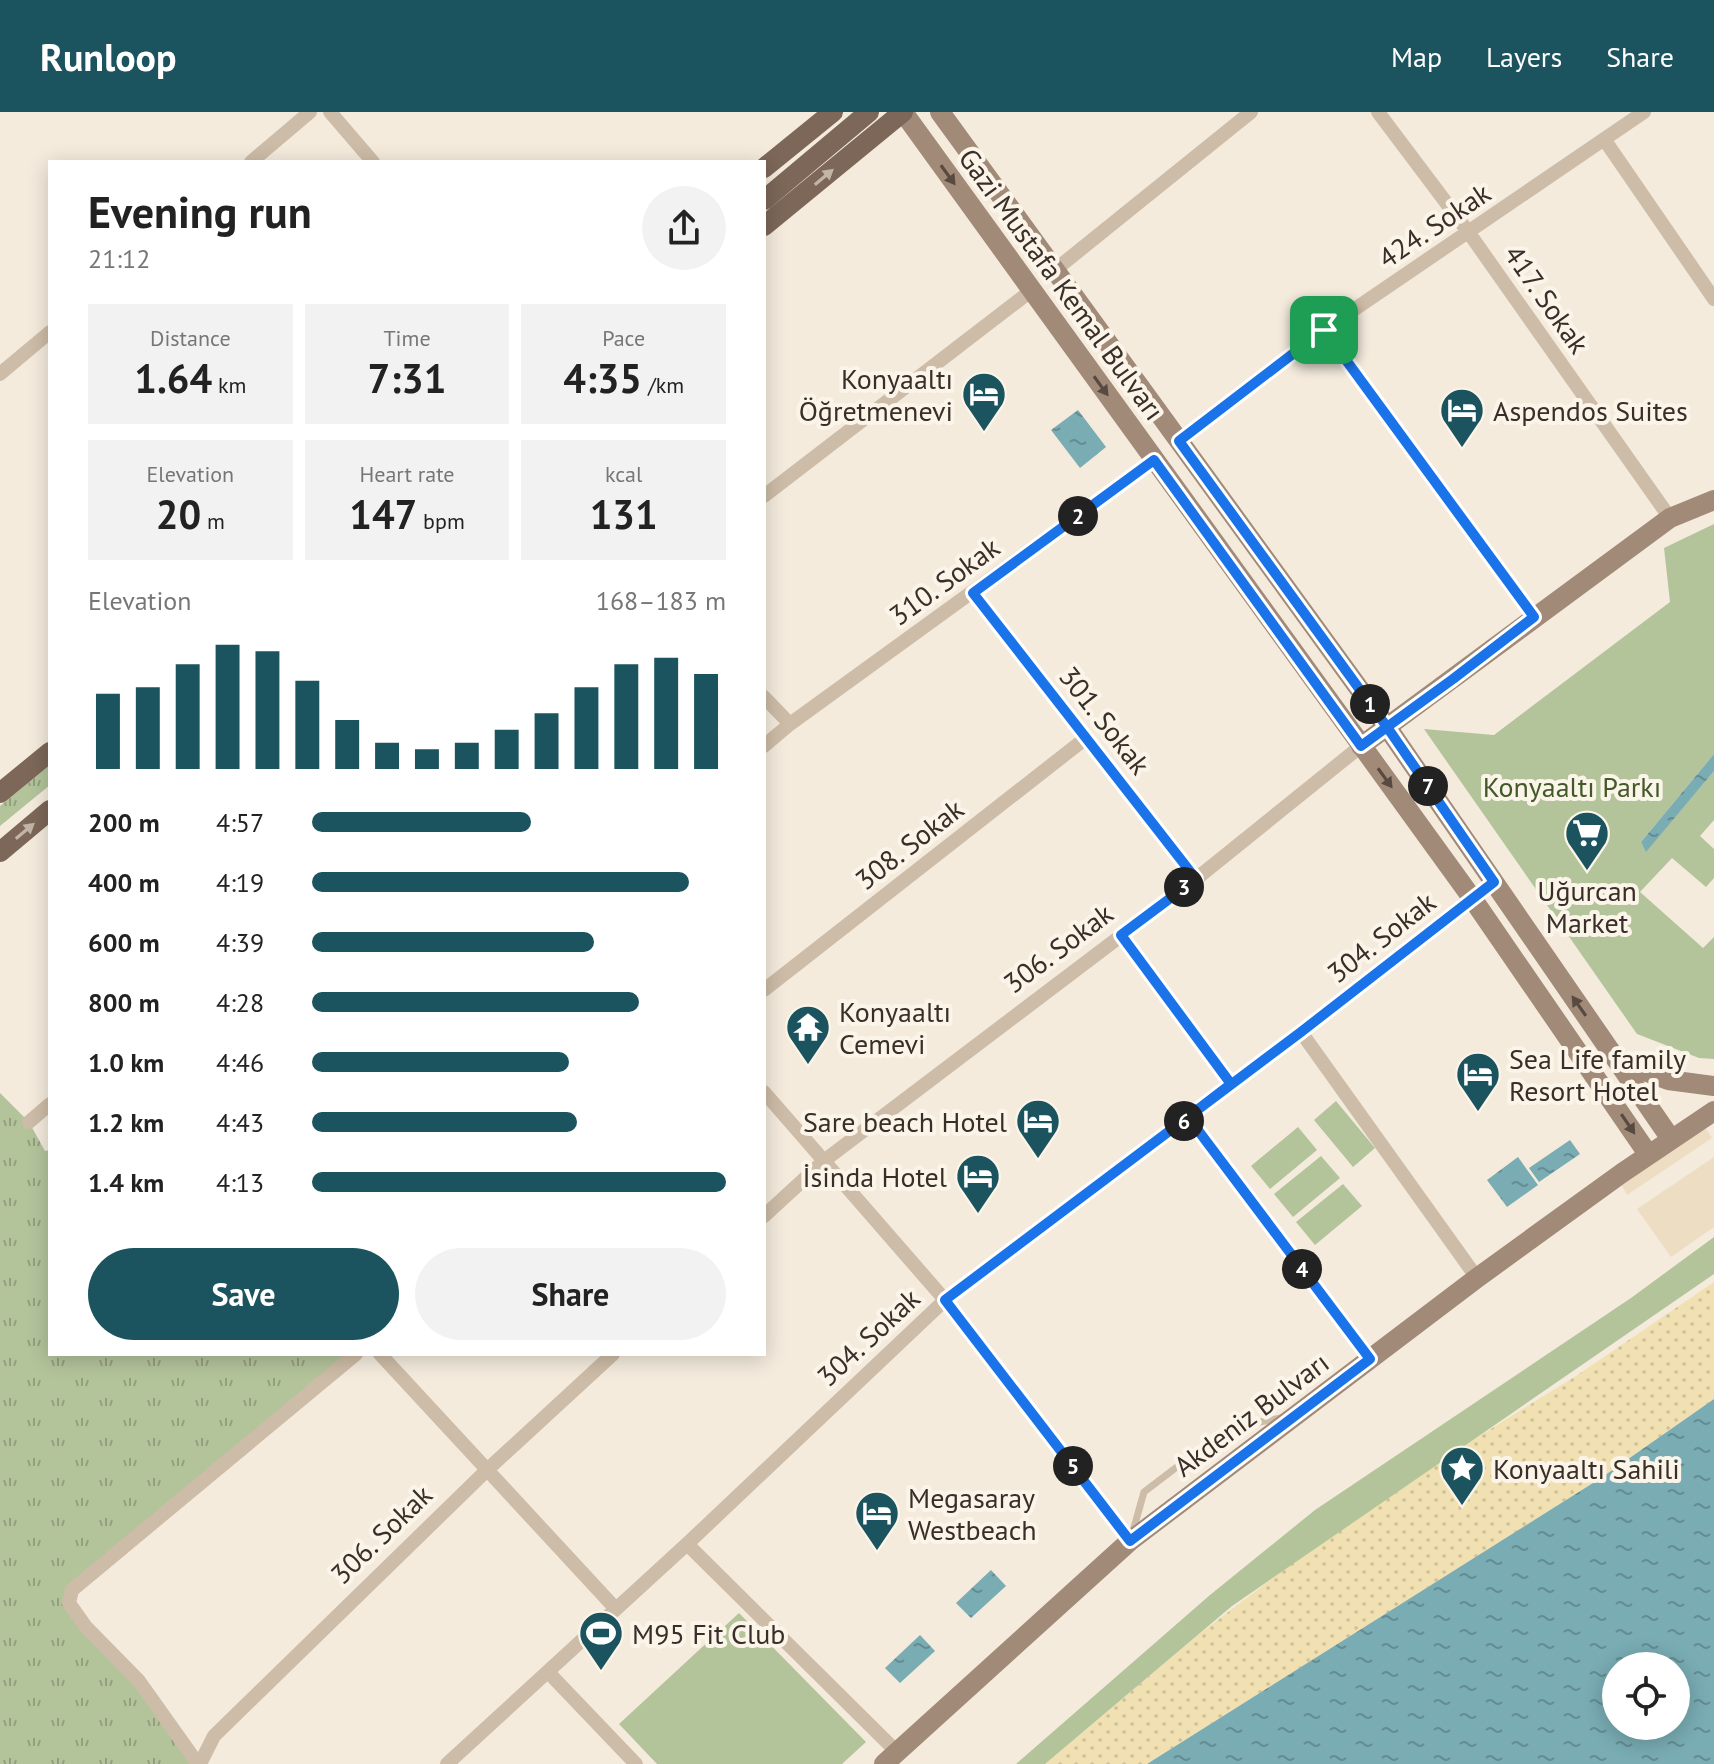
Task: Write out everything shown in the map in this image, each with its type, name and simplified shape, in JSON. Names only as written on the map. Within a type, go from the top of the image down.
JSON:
[{"type":"main road","points":[[766,166],[833,112]]},
{"type":"main road","points":[[766,198],[869,112]]},
{"type":"main road","points":[[766,224],[903,112]]},
{"type":"main road","name":"Gazi Mustafa Kemal Bulvarı","points":[[903,112],[1472,898],[1648,1154]]},
{"type":"main road","name":"Gazi Mustafa Kemal Bulvarı","points":[[940,112],[1387,727],[1671,1139]]},
{"type":"main road","name":"306. Sokak","points":[[1361,746],[1670,518],[1714,500]]},
{"type":"main road","points":[[0,793],[48,754]]},
{"type":"main road","points":[[0,852],[48,812]]},
{"type":"main road","points":[[1472,898],[1494,882]]},
{"type":"main road","points":[[1613,1056],[1668,1080],[1714,1086]]},
{"type":"main road","name":"Akdeniz Bulvarı","points":[[890,1758],[1130,1541],[1477,1278],[1648,1154],[1714,1111]]},
{"type":"street","points":[[253,160],[310,112]]},
{"type":"street","points":[[330,112],[371,160]]},
{"type":"street","points":[[1055,270],[1251,112]]},
{"type":"street","name":"417. Sokak","points":[[1378,112],[1469,233],[1670,518]]},
{"type":"street","name":"424. Sokak","points":[[1179,441],[1324,330],[1644,112]]},
{"type":"street","points":[[1604,139],[1714,299]]},
{"type":"street","points":[[766,494],[1032,290]]},
{"type":"street","points":[[1324,330],[1534,617]]},
{"type":"street","points":[[0,374],[48,334]]},
{"type":"street","name":"310. Sokak","points":[[766,744],[1154,460]]},
{"type":"street","name":"301. Sokak","points":[[973,593],[1196,879]]},
{"type":"street","points":[[766,699],[790,724]]},
{"type":"street","name":"308. Sokak","points":[[766,988],[1086,738]]},
{"type":"street","name":"306. Sokak","points":[[766,1214],[825,1160],[1196,879],[1361,746]]},
{"type":"street","name":"304. Sokak","points":[[447,1764],[687,1544],[945,1300],[1301,1032],[1472,898]]},
{"type":"street","points":[[1121,935],[1231,1084]]},
{"type":"street","points":[[1301,1032],[1477,1278]]},
{"type":"street","points":[[766,1094],[945,1300],[1130,1541]]},
{"type":"street","points":[[29,1122],[48,1106]]},
{"type":"street","points":[[1188,1117],[1370,1359]]},
{"type":"street","points":[[199,1764],[139,1681],[86,1627],[69,1603],[72,1590],[354,1356]]},
{"type":"street","points":[[382,1356],[615,1608]]},
{"type":"street","name":"306. Sokak","points":[[199,1764],[214,1736],[487,1470],[611,1356]]},
{"type":"street","points":[[687,1544],[890,1758]]},
{"type":"street","points":[[548,1672],[636,1764]]},
{"type":"lane","points":[[1130,1541],[1144,1492],[1228,1428],[1295,1415]]},
{"type":"green space","name":"Konyaaltı Parkı","points":[[1714,524],[1714,754],[1641,842],[1646,851],[1714,771],[1714,820],[1700,836],[1714,849],[1714,878],[1706,887],[1672,858],[1640,892],[1703,948],[1714,937],[1714,1059],[1699,1058],[1637,1034],[1424,729],[1494,735],[1670,602],[1664,548]]},
{"type":"green space","points":[[48,767],[48,787],[0,826],[0,806]]},
{"type":"green space","points":[[0,1093],[29,1122],[45,1151],[48,1150],[48,1356],[350,1356],[72,1590],[69,1603],[198,1764],[0,1764]]},
{"type":"green space","points":[[1336,1101],[1375,1148],[1353,1167],[1314,1120]]},
{"type":"green space","points":[[1298,1127],[1317,1150],[1270,1189],[1251,1166]]},
{"type":"green space","points":[[1321,1156],[1340,1178],[1293,1217],[1274,1194]]},
{"type":"green space","points":[[1343,1184],[1362,1206],[1315,1245],[1296,1222]]},
{"type":"green space","points":[[1714,1237],[1714,1274],[1232,1606],[1045,1764],[1016,1764],[1210,1595],[1315,1510],[1631,1298]]},
{"type":"green space","points":[[739,1613],[866,1742],[842,1764],[657,1764],[619,1724]]},
{"type":"sand","name":"Konyaaltı Sahili","points":[[1714,1282],[1714,1399],[1601,1478],[1147,1764],[1045,1764],[1198,1635],[1327,1537],[1415,1476],[1576,1376]]},
{"type":"shaded area","points":[[1705,1127],[1712,1138],[1627,1195],[1621,1184]]},
{"type":"shaded area","points":[[1714,1157],[1714,1227],[1671,1257],[1637,1209]]},
{"type":"water","points":[[1078,410],[1106,447],[1080,468],[1051,430]]},
{"type":"water","points":[[1714,754],[1714,771],[1646,852],[1641,842]]},
{"type":"water","points":[[1570,1140],[1580,1154],[1539,1182],[1529,1168]]},
{"type":"water","points":[[1518,1157],[1538,1185],[1507,1207],[1487,1180]]},
{"type":"water","points":[[1714,1399],[1714,1764],[1147,1764],[1601,1478]]},
{"type":"water","points":[[991,1570],[1006,1586],[971,1618],[956,1603]]},
{"type":"water","points":[[920,1635],[935,1651],[900,1683],[885,1668]]},
{"type":"place","name":"Konyaaltı Öğretmenevi","points":[[984,433]]},
{"type":"place","name":"Aspendos Suites","points":[[1462,449]]},
{"type":"place","name":"Uğurcan Market","points":[[1587,872]]},
{"type":"place","name":"Konyaaltı Cemevi","points":[[808,1066]]},
{"type":"place","name":"Sea Life family Resort Hotel","points":[[1478,1113]]},
{"type":"place","name":"Sare beach Hotel","points":[[1038,1160]]},
{"type":"place","name":"İsinda Hotel","points":[[978,1215]]},
{"type":"place","name":"Konyaaltı Sahili","points":[[1462,1507]]},
{"type":"place","name":"Megasaray Westbeach","points":[[877,1552]]},
{"type":"place","name":"M95 Fit Club","points":[[601,1672]]},
{"type":"route","points":[[1324,330],[1179,441],[1387,727],[1361,746],[1154,460],[973,593],[1196,879],[1121,935],[1231,1084],[1188,1117],[1370,1359],[1130,1541],[945,1300],[1188,1117],[1301,1032],[1494,882],[1387,727],[1534,617],[1324,330]]}]
